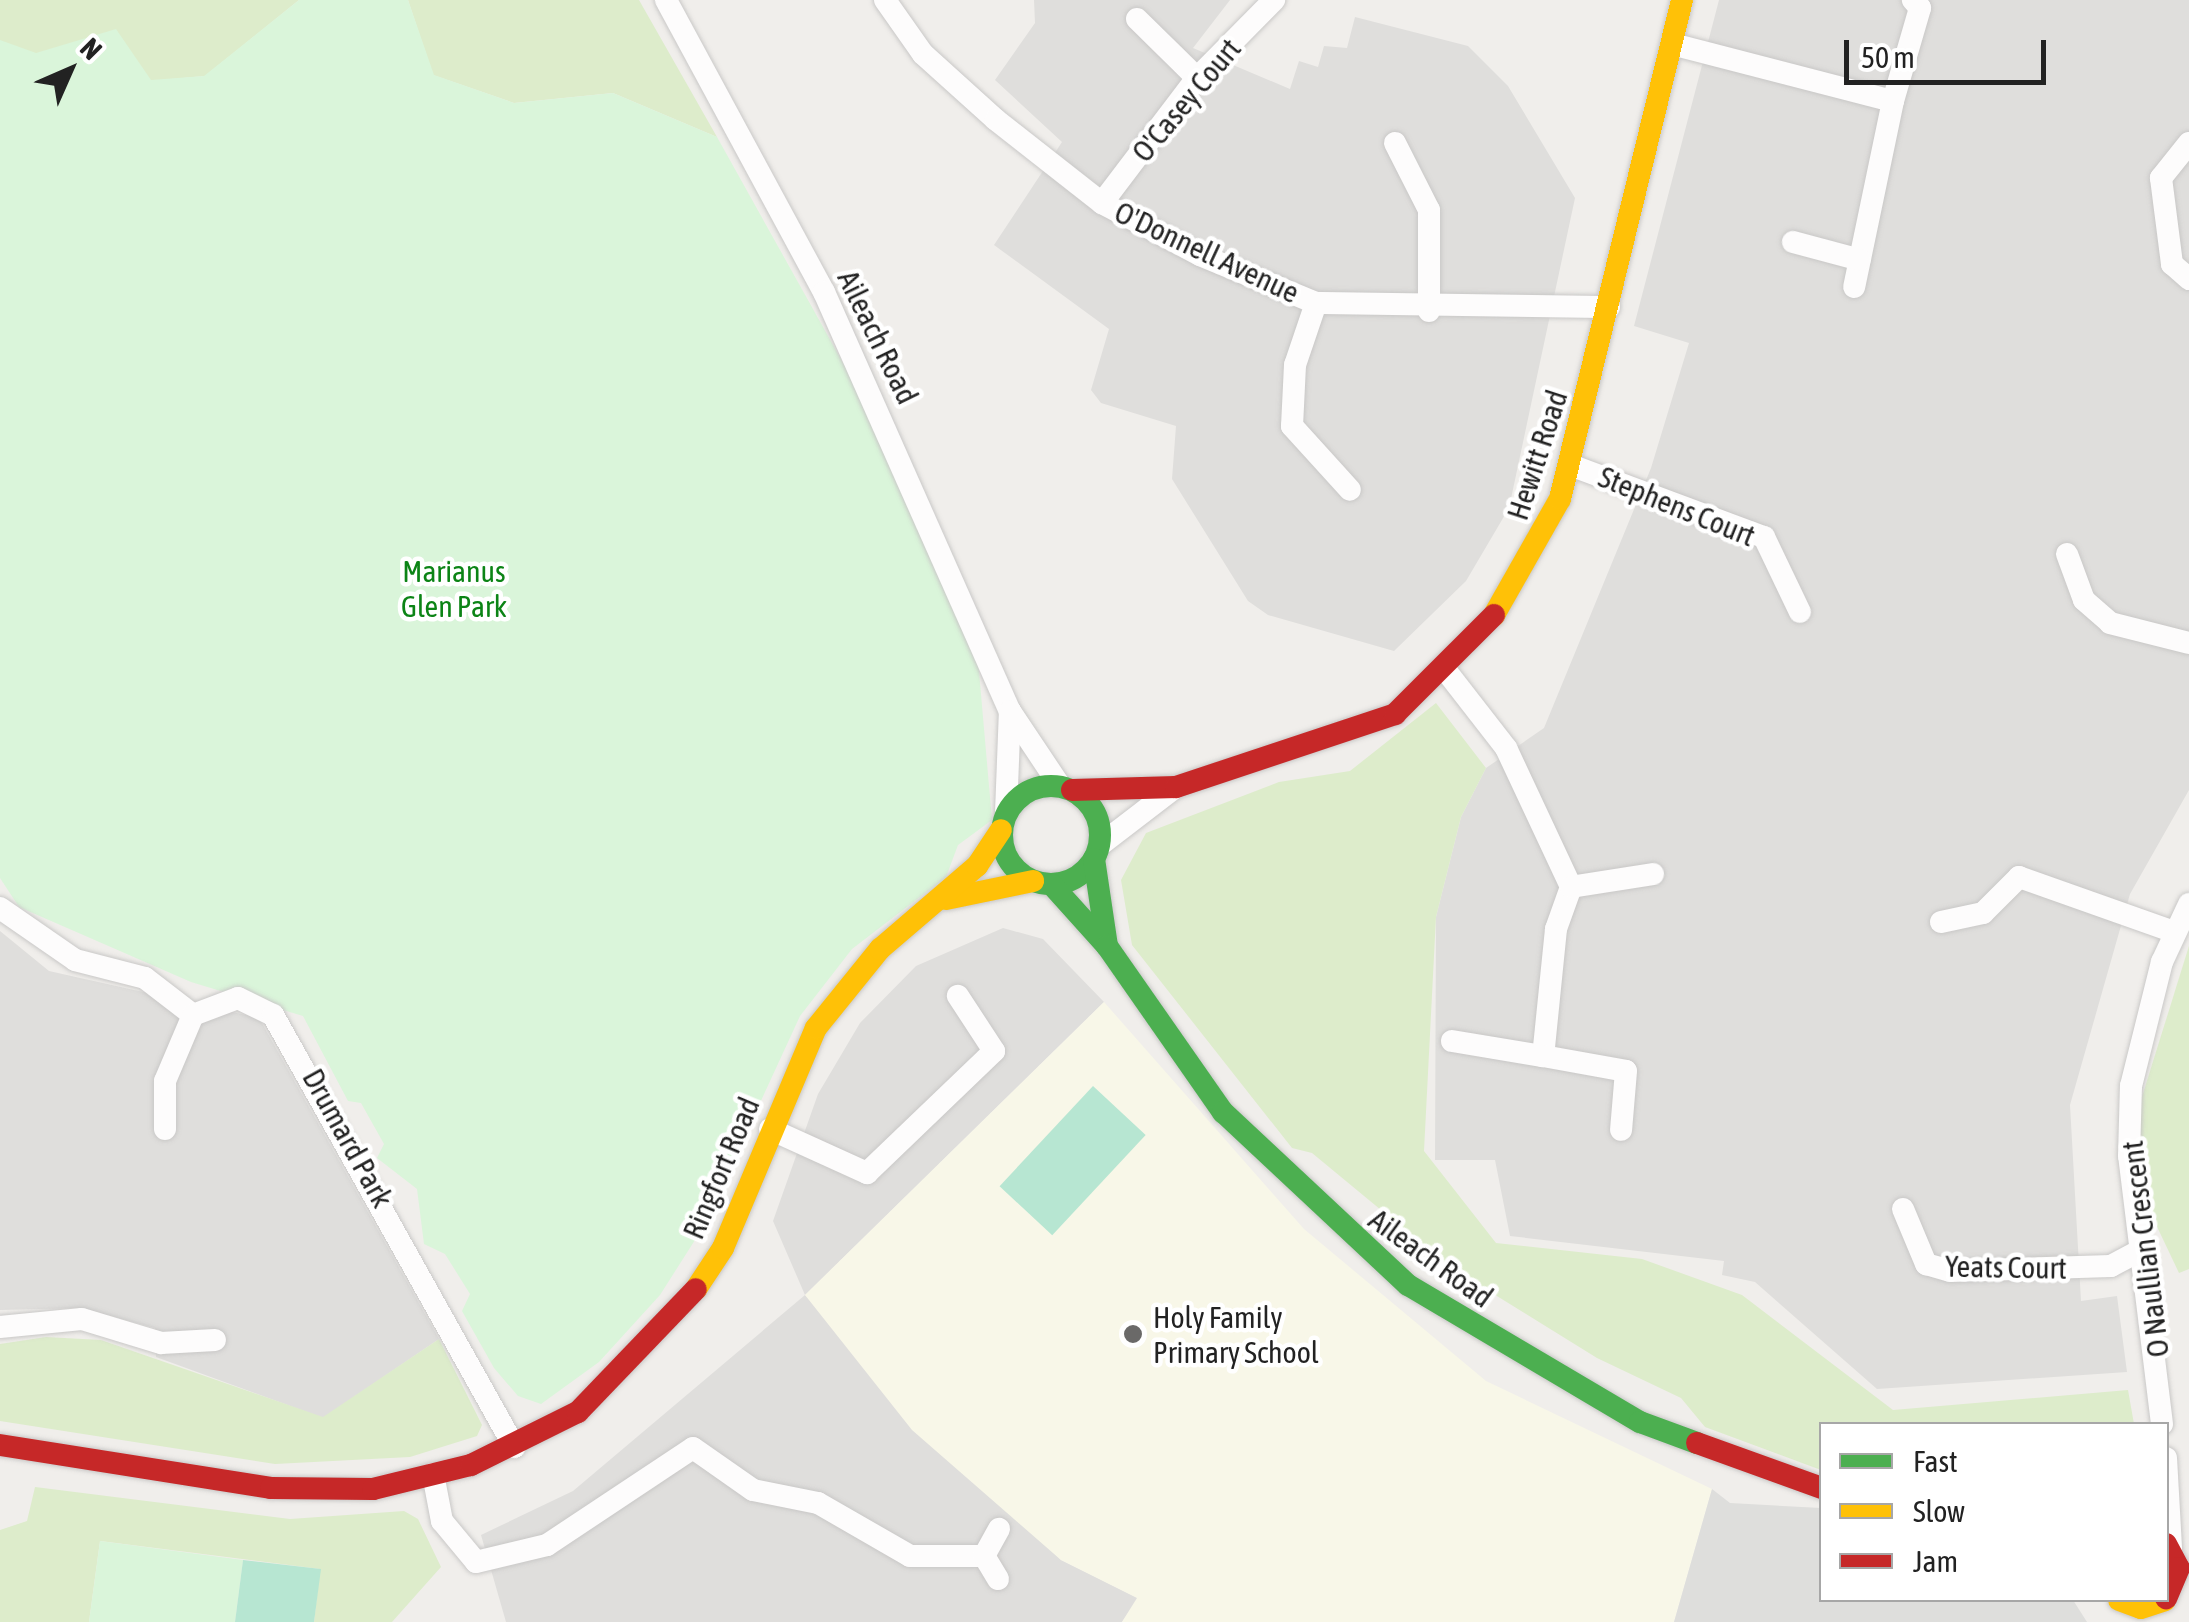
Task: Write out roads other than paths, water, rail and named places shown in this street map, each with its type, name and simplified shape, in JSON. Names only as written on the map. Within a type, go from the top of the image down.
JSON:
[{"type":"street","name":"Aileach Road","points":[[666,0],[824,292],[1010,712],[1066,788]]},
{"type":"street","name":"O'Donnell Avenue","points":[[885,0],[923,54],[1102,203],[1316,303],[1429,311],[1609,307]]},
{"type":"street","name":"O'Casey Court","points":[[1102,203],[1197,78],[1274,0]]},
{"type":"street","name":"Hewitt Road","points":[[1066,788],[1176,787],[1395,714],[1444,668],[1529,567],[1570,465],[1682,0]]},
{"type":"street","points":[[1854,287],[1893,100],[1920,8],[1914,0]]},
{"type":"street","points":[[1138,19],[1197,78]]},
{"type":"street","points":[[1672,44],[1893,100]]},
{"type":"street","points":[[2189,143],[2161,178],[2172,264],[2189,278]]},
{"type":"street","points":[[1395,144],[1429,210],[1429,311]]},
{"type":"street","points":[[1793,242],[1860,260]]},
{"type":"street","points":[[1316,303],[1295,365],[1292,426],[1350,490]]},
{"type":"street","name":"Stephens Court","points":[[1570,465],[1764,537],[1800,612]]},
{"type":"street","points":[[2067,554],[2084,600],[2110,623],[2189,643]]},
{"type":"street","points":[[1444,668],[1506,748],[1571,887],[1556,929],[1543,1056]]},
{"type":"street","name":"Aileach Road","points":[[1004,821],[1010,712]]},
{"type":"street","name":"Hewitt Road","points":[[1097,852],[1176,787]]},
{"type":"street","points":[[1066,788],[1095,811],[1097,852],[1042,883],[1008,860],[1004,821],[1029,790],[1066,788]]},
{"type":"street","name":"Ringfort Road","points":[[0,1445],[316,1492],[433,1474],[514,1447],[616,1383],[679,1314],[722,1248],[816,1028],[880,949],[946,898],[1004,821]]},
{"type":"street","name":"Aileach Road","points":[[1097,852],[1107,946]]},
{"type":"street","points":[[1571,887],[1653,874]]},
{"type":"street","points":[[1941,922],[1983,912],[2019,877],[2174,932]]},
{"type":"street","name":"Aileach Road","points":[[1042,883],[1107,946],[1224,1112],[1408,1285],[1640,1422],[1819,1487]]},
{"type":"street","name":"Ringfort Road","points":[[946,898],[1042,883]]},
{"type":"street","name":"O Naullian Crescent","points":[[2162,1422],[2141,1250],[2131,1086],[2174,932],[2189,904]]},
{"type":"street","points":[[0,908],[75,960],[145,978],[194,1015],[165,1081],[165,1129]]},
{"type":"street","points":[[770,1129],[867,1173],[994,1050],[958,996]]},
{"type":"street","name":"Drumard Park","points":[[194,1015],[238,998],[273,1015],[514,1447]]},
{"type":"street","points":[[1452,1041],[1626,1070],[1621,1130]]},
{"type":"street","name":"Yeats Court","points":[[1903,1209],[1926,1264],[1950,1270],[2111,1266],[2141,1250]]},
{"type":"street","points":[[0,1328],[82,1319],[161,1343],[215,1340]]},
{"type":"street","points":[[433,1474],[442,1521],[476,1562],[548,1545],[693,1448],[753,1490],[818,1503],[910,1556],[984,1556]]},
{"type":"street","points":[[984,1556],[999,1528]]},
{"type":"street","points":[[984,1556],[998,1579]]},
{"type":"place","name":"Holy Family Primary School","points":[[1133,1334]]},
{"type":"park label","name":"Marianus Glen Park","points":[[454,588]]}]
